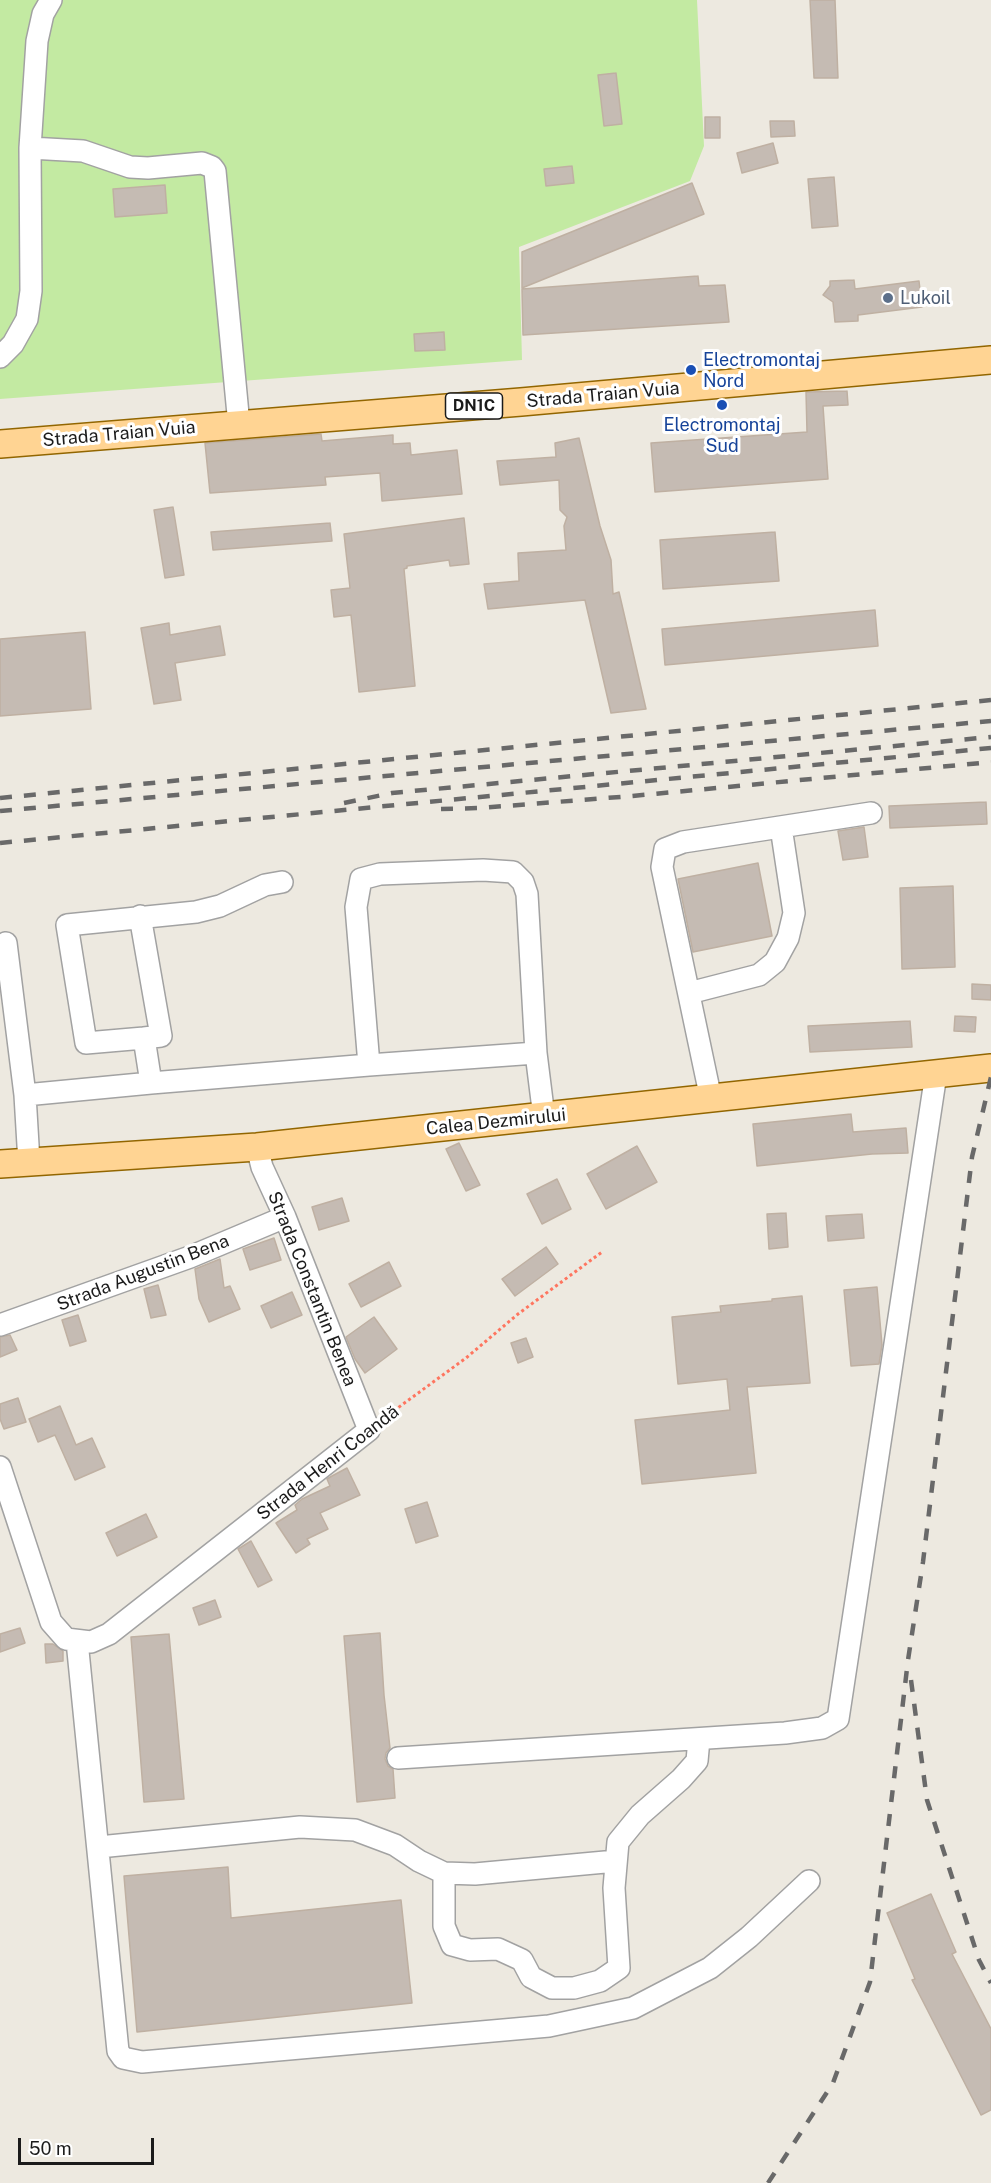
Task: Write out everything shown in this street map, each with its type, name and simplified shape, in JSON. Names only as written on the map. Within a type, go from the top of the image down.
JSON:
[{"type":"main road","name":"Strada Traian Vuia","points":[[0,444],[742,384],[991,360]]},
{"type":"main road","name":"Calea Dezmirului","points":[[0,1164],[257,1147],[991,1068]]},
{"type":"street","points":[[0,357],[13,344],[27,319],[31,291],[30,148],[37,41],[43,14],[51,0]]},
{"type":"street","points":[[30,148],[83,151],[130,167],[202,164],[212,166],[215,171],[239,425]]},
{"type":"street","points":[[711,1099],[662,867],[665,849],[683,842],[871,813]]},
{"type":"street","points":[[689,993],[759,975],[775,962],[788,938],[794,913],[781,827]]},
{"type":"street","points":[[369,1065],[356,907],[361,879],[380,874],[483,870],[513,872],[523,882],[527,894],[536,1053],[544,1117]]},
{"type":"street","points":[[140,916],[161,1036],[86,1043],[67,925],[140,916],[196,912],[220,906],[265,885],[282,882]]},
{"type":"street","points":[[6,943],[25,1095],[29,1162]]},
{"type":"street","points":[[144,1038],[151,1083]]},
{"type":"street","points":[[25,1095],[536,1053]]},
{"type":"street","points":[[398,1758],[785,1733],[822,1728],[838,1719],[936,1074]]},
{"type":"street","name":"Strada Constantin Benea","points":[[257,1147],[261,1167],[285,1217],[369,1431]]},
{"type":"street","name":"Strada Augustin Bena","points":[[0,1325],[190,1257],[285,1217]]},
{"type":"street","name":"Strada Henri Coandă","points":[[77,1641],[91,1642],[109,1634],[369,1431]]},
{"type":"street","points":[[0,1467],[51,1622],[66,1639],[77,1641],[118,2052],[123,2058],[142,2062],[549,2026],[633,2008],[710,1968],[749,1937],[809,1881]]},
{"type":"street","points":[[444,1873],[444,1926],[452,1946],[470,1950],[498,1949],[522,1960],[531,1977],[552,1988],[574,1988],[600,1981],[619,1968],[614,1888],[618,1842],[640,1815],[681,1779],[697,1761],[699,1738]]},
{"type":"street","points":[[99,1847],[300,1827],[355,1830],[395,1845],[419,1861],[444,1873],[475,1874],[616,1861]]},
{"type":"street","points":[[552,1988],[566,2022]]},
{"type":"path","name":"Strada Henri Coandă","points":[[369,1431],[466,1358],[518,1314],[602,1252]]},
{"type":"green space","points":[[0,0],[697,0],[704,146],[690,181],[519,247],[522,360],[0,399]]},
{"type":"building","points":[[810,0],[835,0],[838,78],[814,78]]},
{"type":"building","points":[[616,73],[622,124],[604,126],[598,75]]},
{"type":"building","points":[[705,117],[720,117],[720,138],[705,138]]},
{"type":"building","points":[[770,121],[794,121],[795,136],[771,137]]},
{"type":"building","points":[[773,143],[778,163],[742,173],[737,153]]},
{"type":"building","points":[[572,166],[574,183],[546,186],[544,169]]},
{"type":"building","points":[[834,177],[838,226],[812,228],[808,179]]},
{"type":"building","points":[[692,183],[704,214],[522,288],[522,252]]},
{"type":"building","points":[[165,185],[167,213],[115,217],[113,189]]},
{"type":"building","points":[[698,276],[699,286],[725,285],[729,322],[523,335],[522,289]]},
{"type":"building","name":"Lukoil","points":[[854,280],[855,289],[919,281],[922,307],[858,315],[858,321],[835,322],[833,302],[823,295],[830,286],[830,281]]},
{"type":"building","points":[[444,332],[445,350],[415,351],[414,334]]},
{"type":"building","points":[[847,391],[848,405],[823,406],[828,479],[655,492],[651,443],[807,432],[806,392]]},
{"type":"building","points":[[321,434],[322,441],[393,435],[393,444],[410,443],[411,455],[457,450],[462,494],[382,501],[380,473],[325,477],[326,485],[210,493],[205,443]]},
{"type":"building","points":[[579,438],[600,526],[611,560],[613,594],[619,592],[646,709],[611,713],[585,600],[488,609],[484,584],[519,581],[518,553],[566,550],[564,526],[567,517],[560,510],[559,480],[500,485],[497,461],[556,457],[555,443]]},
{"type":"building","points":[[173,507],[184,575],[165,578],[154,510]]},
{"type":"building","points":[[464,518],[469,564],[450,566],[449,560],[407,566],[404,569],[415,686],[359,692],[351,615],[334,617],[331,590],[350,588],[344,534]]},
{"type":"building","points":[[330,523],[332,541],[213,550],[211,532]]},
{"type":"building","points":[[775,532],[779,581],[663,589],[660,540]]},
{"type":"building","points":[[875,610],[878,646],[665,665],[662,629]]},
{"type":"building","points":[[169,623],[170,635],[220,626],[225,655],[175,663],[181,700],[154,704],[141,628]]},
{"type":"building","points":[[85,632],[91,709],[0,716],[0,639]]},
{"type":"building","points":[[986,802],[987,824],[890,828],[889,806]]},
{"type":"building","points":[[864,827],[868,857],[843,860],[838,831]]},
{"type":"building","points":[[758,863],[772,936],[693,952],[678,879]]},
{"type":"building","points":[[953,886],[955,967],[902,969],[900,888]]},
{"type":"building","points":[[972,984],[991,985],[991,1000],[972,999]]},
{"type":"building","points":[[955,1016],[976,1017],[975,1032],[954,1031]]},
{"type":"building","points":[[910,1021],[912,1047],[810,1052],[808,1026]]},
{"type":"building","points":[[851,1114],[853,1132],[906,1128],[908,1153],[872,1154],[757,1166],[753,1124]]},
{"type":"building","points":[[459,1143],[480,1185],[466,1191],[446,1149]]},
{"type":"building","points":[[637,1146],[657,1182],[606,1209],[587,1174]]},
{"type":"building","points":[[557,1179],[571,1209],[542,1224],[527,1194]]},
{"type":"building","points":[[342,1198],[349,1221],[319,1230],[312,1207]]},
{"type":"building","points":[[786,1213],[788,1247],[769,1249],[767,1214]]},
{"type":"building","points":[[862,1214],[864,1238],[828,1241],[826,1216]]},
{"type":"building","points":[[274,1238],[281,1260],[250,1270],[243,1249]]},
{"type":"building","points":[[546,1247],[558,1264],[515,1296],[502,1279]]},
{"type":"building","points":[[220,1259],[224,1288],[230,1286],[240,1309],[209,1322],[199,1299],[195,1269]]},
{"type":"building","points":[[389,1262],[401,1286],[361,1307],[349,1284]]},
{"type":"building","points":[[158,1285],[166,1315],[151,1318],[144,1289]]},
{"type":"building","points":[[877,1287],[882,1345],[879,1364],[851,1366],[844,1290]]},
{"type":"building","points":[[292,1292],[302,1315],[271,1328],[261,1306]]},
{"type":"building","points":[[802,1296],[810,1383],[747,1387],[756,1473],[642,1484],[635,1420],[730,1410],[727,1379],[678,1384],[672,1317],[721,1312],[720,1306]]},
{"type":"building","points":[[78,1315],[86,1341],[70,1346],[62,1320]]},
{"type":"building","points":[[374,1317],[397,1349],[365,1373],[355,1359],[346,1337]]},
{"type":"building","points":[[10,1335],[17,1350],[0,1357],[0,1337]]},
{"type":"building","points":[[526,1338],[533,1357],[518,1363],[511,1343]]},
{"type":"building","points":[[18,1398],[26,1422],[4,1429],[0,1419],[0,1404]]},
{"type":"building","points":[[60,1406],[76,1445],[92,1438],[105,1467],[75,1480],[55,1435],[38,1442],[29,1419]]},
{"type":"building","points":[[347,1468],[360,1495],[320,1513],[328,1529],[307,1539],[310,1544],[296,1553],[276,1523],[297,1510],[295,1505],[302,1499],[330,1486],[327,1479]]},
{"type":"building","points":[[427,1502],[438,1536],[416,1543],[405,1509]]},
{"type":"building","points":[[146,1514],[157,1537],[117,1556],[106,1533]]},
{"type":"building","points":[[251,1541],[272,1580],[258,1587],[238,1549]]},
{"type":"building","points":[[215,1600],[221,1617],[199,1625],[193,1608]]},
{"type":"building","points":[[20,1628],[25,1643],[0,1652],[0,1634]]},
{"type":"building","points":[[380,1633],[390,1748],[385,1759],[388,1766],[393,1769],[395,1798],[357,1802],[344,1636]]},
{"type":"building","points":[[169,1634],[184,1799],[144,1802],[131,1637]]},
{"type":"building","points":[[45,1644],[53,1644],[63,1651],[63,1661],[46,1663]]},
{"type":"building","points":[[228,1867],[231,1918],[401,1900],[412,2003],[137,2032],[124,1876]]},
{"type":"building","points":[[931,1894],[956,1952],[952,1954],[991,2029],[991,2110],[981,2115],[912,1980],[915,1979],[887,1913]]},
{"type":"railway","points":[[0,798],[991,700]]},
{"type":"railway","points":[[0,811],[991,721]]},
{"type":"railway","points":[[344,803],[392,793],[991,737]]},
{"type":"railway","points":[[0,843],[991,748]]},
{"type":"railway","points":[[441,809],[632,796],[991,762]]},
{"type":"railway","points":[[768,2183],[833,2083],[870,1982],[972,1157],[991,1077]]},
{"type":"railway","points":[[911,1680],[927,1800],[979,1960],[991,1983]]},
{"type":"place","name":"Lukoil","points":[[888,298]]},
{"type":"place","name":"Electromontaj Nord","points":[[691,370]]},
{"type":"place","name":"Electromontaj Sud","points":[[722,405]]}]
